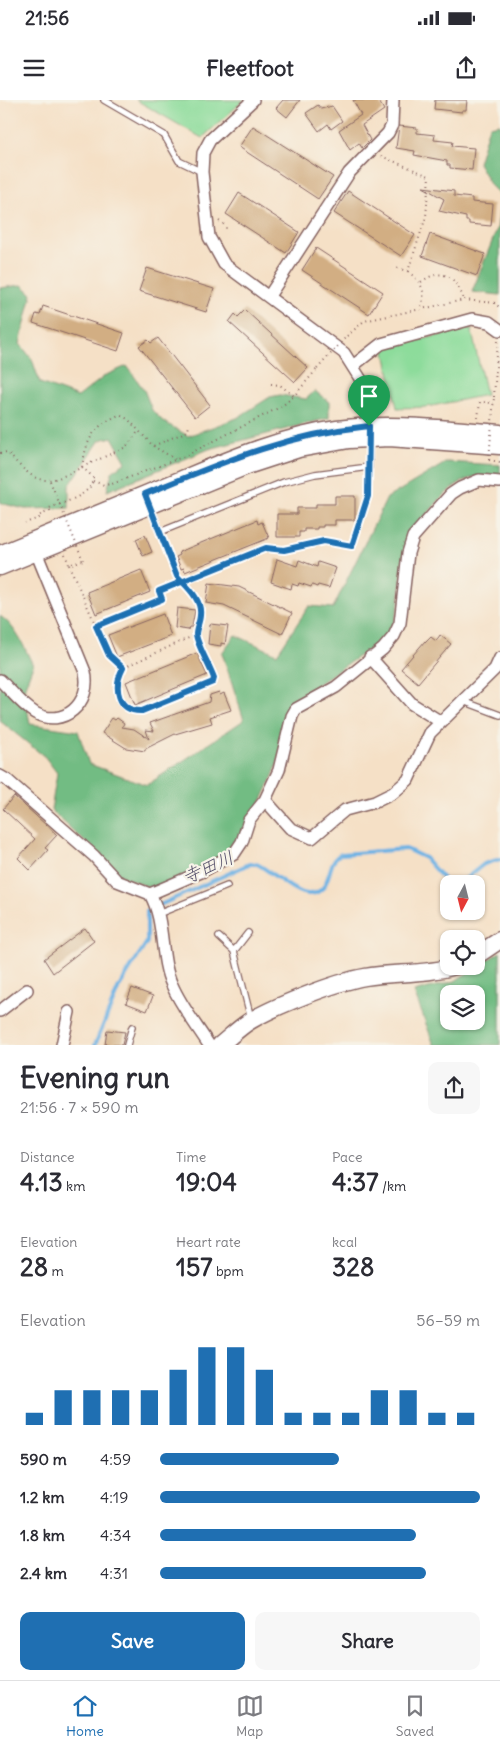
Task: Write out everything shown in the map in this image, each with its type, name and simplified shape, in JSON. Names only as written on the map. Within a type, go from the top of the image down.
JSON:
[{"type":"street","points":[[253,100],[206,147],[202,172],[209,237],[224,264],[344,353],[354,365],[359,372],[367,396],[369,432]]},
{"type":"street","points":[[269,296],[349,173],[388,133],[392,125],[393,100]]},
{"type":"street","points":[[354,365],[381,344],[472,319],[484,320],[499,333]]},
{"type":"street","points":[[0,568],[34,547],[147,500],[274,456],[369,432],[417,427],[500,433]]},
{"type":"street","points":[[369,432],[410,439],[500,446]]},
{"type":"street","points":[[152,897],[234,854],[242,842],[248,820],[266,800],[279,770],[292,716],[296,709],[336,687],[383,648],[394,636],[400,623],[408,553],[413,537],[451,494],[460,488],[479,480],[500,482]]},
{"type":"street","points":[[0,554],[34,547]]},
{"type":"street","points":[[0,680],[29,708],[45,717],[63,716],[71,712],[83,700],[87,689],[85,672],[34,547]]},
{"type":"street","points":[[370,657],[407,699],[441,722]]},
{"type":"street","points":[[266,800],[290,828],[312,838],[345,810],[375,802],[393,793],[403,784],[417,763],[430,733],[495,669],[500,658]]},
{"type":"street","points":[[0,776],[94,856],[117,881],[152,897],[158,914],[165,960],[172,985],[209,1045]]},
{"type":"street","points":[[485,950],[500,940]]},
{"type":"street","points":[[227,1043],[252,1020],[272,1010],[362,977],[433,973],[440,971]]},
{"type":"street","points":[[0,1011],[27,990]]},
{"type":"street","points":[[62,1045],[69,1012]]},
{"type":"lane","points":[[104,100],[164,135],[179,161],[202,172]]},
{"type":"lane","points":[[147,500],[160,532],[284,482],[315,474],[369,467],[369,432]]},
{"type":"lane","points":[[462,700],[500,715]]},
{"type":"lane","points":[[158,914],[227,886]]},
{"type":"lane","points":[[234,952],[248,933]]},
{"type":"lane","points":[[219,937],[234,952],[252,1020]]},
{"type":"lane","points":[[127,1045],[132,1028]]},
{"type":"path","points":[[371,152],[429,176],[426,217],[408,271]]},
{"type":"path","points":[[215,219],[226,226],[226,230]]},
{"type":"path","points":[[397,268],[408,271],[421,282],[424,295],[420,309]]},
{"type":"path","points":[[421,282],[432,275],[449,276],[455,281],[464,300]]},
{"type":"path","points":[[93,482],[112,484],[175,459],[282,406],[294,396],[347,336],[364,321],[464,300],[500,302]]},
{"type":"path","points":[[496,302],[500,309]]},
{"type":"path","points":[[499,333],[489,460],[500,462]]},
{"type":"path","points":[[271,384],[280,385],[294,396]]},
{"type":"path","points":[[478,419],[480,402],[494,403]]},
{"type":"path","points":[[82,467],[86,444],[94,432],[108,420],[119,415],[128,419],[153,446],[175,459]]},
{"type":"path","points":[[153,446],[188,431],[189,425]]},
{"type":"path","points":[[1,453],[7,452],[24,472],[36,478],[50,481],[56,480],[126,447],[138,432]]},
{"type":"path","points":[[25,523],[39,518],[38,516],[86,492],[93,482],[93,477],[82,467]]},
{"type":"path","points":[[96,626],[162,599],[159,591],[266,548],[284,550],[324,541],[352,546],[368,496],[369,467]]},
{"type":"path","points":[[50,481],[83,560],[69,565]]},
{"type":"path","points":[[160,532],[177,576],[199,601],[201,611],[196,633],[214,678],[213,682],[142,711],[132,712],[123,706],[119,699],[118,676],[123,668],[196,633]]},
{"type":"path","points":[[64,552],[109,655],[123,668]]},
{"type":"green space","points":[[136,100],[244,100],[202,138]]},
{"type":"green space","points":[[500,124],[500,195],[491,186],[478,163],[489,126]]},
{"type":"green space","points":[[500,208],[500,295],[472,292],[497,229]]},
{"type":"green space","points":[[22,285],[32,294],[20,344],[32,359],[40,383],[78,397],[106,375],[127,366],[144,390],[152,410],[164,422],[188,436],[237,418],[270,397],[280,395],[306,399],[315,391],[329,402],[329,418],[209,449],[107,491],[112,472],[126,462],[112,437],[100,440],[69,486],[69,508],[25,509],[0,503],[0,288]]},
{"type":"green space","points":[[471,328],[486,395],[427,407],[397,408],[384,348]]},
{"type":"green space","points":[[447,462],[500,465],[500,476],[475,477],[456,485],[440,499],[410,534],[404,552],[399,605],[391,629],[383,640],[297,698],[292,704],[285,720],[278,762],[271,780],[260,804],[236,843],[219,857],[153,889],[121,876],[51,810],[57,773],[45,757],[0,721],[0,616],[11,626],[33,665],[24,689],[30,724],[78,731],[89,764],[147,785],[244,720],[222,653],[235,635],[277,654],[309,606],[333,608],[387,498]]},
{"type":"green space","points":[[500,952],[500,1045],[434,1045],[414,992],[440,985],[440,1030],[485,1030],[485,985],[440,985],[455,981],[464,975],[485,975],[485,962]]},
{"type":"building","points":[[283,100],[300,100],[287,117],[276,108]]},
{"type":"building","points":[[353,100],[378,100],[384,110],[362,125],[370,140],[362,148],[359,143],[350,150],[339,130],[361,115]]},
{"type":"building","points":[[435,100],[467,100],[466,110],[462,110],[462,112],[434,109]]},
{"type":"building","points":[[318,105],[321,109],[332,106],[342,121],[331,129],[328,124],[319,131],[306,113]]},
{"type":"building","points":[[253,126],[333,177],[318,199],[239,147]]},
{"type":"building","points":[[399,126],[417,128],[417,133],[435,135],[434,140],[453,142],[452,146],[474,148],[472,170],[450,168],[450,165],[447,165],[447,161],[414,155],[415,151],[396,148]]},
{"type":"building","points":[[423,187],[454,191],[454,196],[472,198],[472,202],[493,204],[491,226],[469,224],[469,221],[466,221],[466,217],[439,211],[444,199]]},
{"type":"building","points":[[348,191],[415,235],[401,256],[334,213]]},
{"type":"building","points":[[239,193],[299,232],[286,253],[226,214]]},
{"type":"building","points":[[430,234],[485,254],[477,276],[422,256]]},
{"type":"building","points":[[316,248],[383,292],[369,314],[302,270]]},
{"type":"building","points":[[147,268],[214,289],[206,312],[139,291]]},
{"type":"building","points":[[43,306],[124,333],[118,351],[33,323],[36,314],[40,315]]},
{"type":"building","points":[[245,310],[308,368],[295,382],[229,322],[235,314],[238,317]]},
{"type":"building","points":[[158,338],[210,405],[195,417],[139,346],[148,340],[151,343]]},
{"type":"building","points":[[335,496],[355,496],[355,520],[335,520],[335,525],[323,525],[323,527],[317,527],[317,529],[304,529],[304,532],[299,532],[299,537],[277,537],[277,514],[297,514],[297,508],[316,508],[316,504],[335,504]]},
{"type":"building","points":[[257,520],[258,524],[262,522],[269,538],[185,572],[184,568],[181,569],[176,557],[180,555],[179,552]]},
{"type":"building","points":[[145,535],[152,552],[143,556],[136,539]]},
{"type":"building","points":[[277,559],[297,566],[299,560],[317,567],[318,562],[336,568],[329,588],[318,585],[317,587],[312,585],[311,587],[299,583],[298,586],[292,584],[291,589],[271,582]]},
{"type":"building","points":[[141,570],[150,592],[96,614],[87,592]]},
{"type":"building","points":[[209,583],[239,587],[292,613],[282,634],[224,606],[206,603]]},
{"type":"building","points":[[177,608],[195,610],[192,627],[189,627],[188,630],[175,628]]},
{"type":"building","points":[[163,614],[171,636],[117,657],[108,635]]},
{"type":"building","points":[[210,624],[228,626],[225,644],[221,643],[221,646],[208,644]]},
{"type":"building","points":[[440,635],[451,644],[418,683],[401,669],[425,641],[431,637],[436,641]]},
{"type":"building","points":[[197,653],[207,675],[135,705],[126,682]]},
{"type":"building","points":[[219,692],[220,695],[224,693],[231,710],[210,717],[212,723],[175,734],[145,749],[145,751],[126,748],[102,733],[112,718],[115,720],[117,718],[124,723],[122,727],[134,729],[149,739],[146,730],[154,731],[150,723],[209,702],[210,695]]},
{"type":"building","points":[[14,796],[57,835],[45,848],[48,850],[30,870],[18,858],[35,839],[3,809]]},
{"type":"building","points":[[85,928],[94,941],[53,973],[44,959]]},
{"type":"building","points":[[132,988],[153,996],[147,1011],[126,1003]]},
{"type":"building","points":[[107,1030],[125,1032],[122,1045],[105,1045]]},
{"type":"waterway","name":"寺田川","points":[[95,1045],[119,987],[147,942],[147,911],[249,864],[257,864],[297,891],[310,894],[318,892],[323,888],[333,863],[341,854],[406,849],[425,858],[446,882],[452,884],[460,883],[484,864],[500,859]]},
{"type":"route","points":[[369,426],[319,432],[266,446],[145,494],[177,576],[182,582],[187,587],[199,601],[201,611],[196,633],[214,678],[213,682],[142,711],[132,712],[123,706],[119,699],[118,676],[123,668],[109,655],[96,626],[162,599],[159,591],[182,582],[266,548],[284,550],[324,541],[352,546],[368,496],[369,426]]}]
